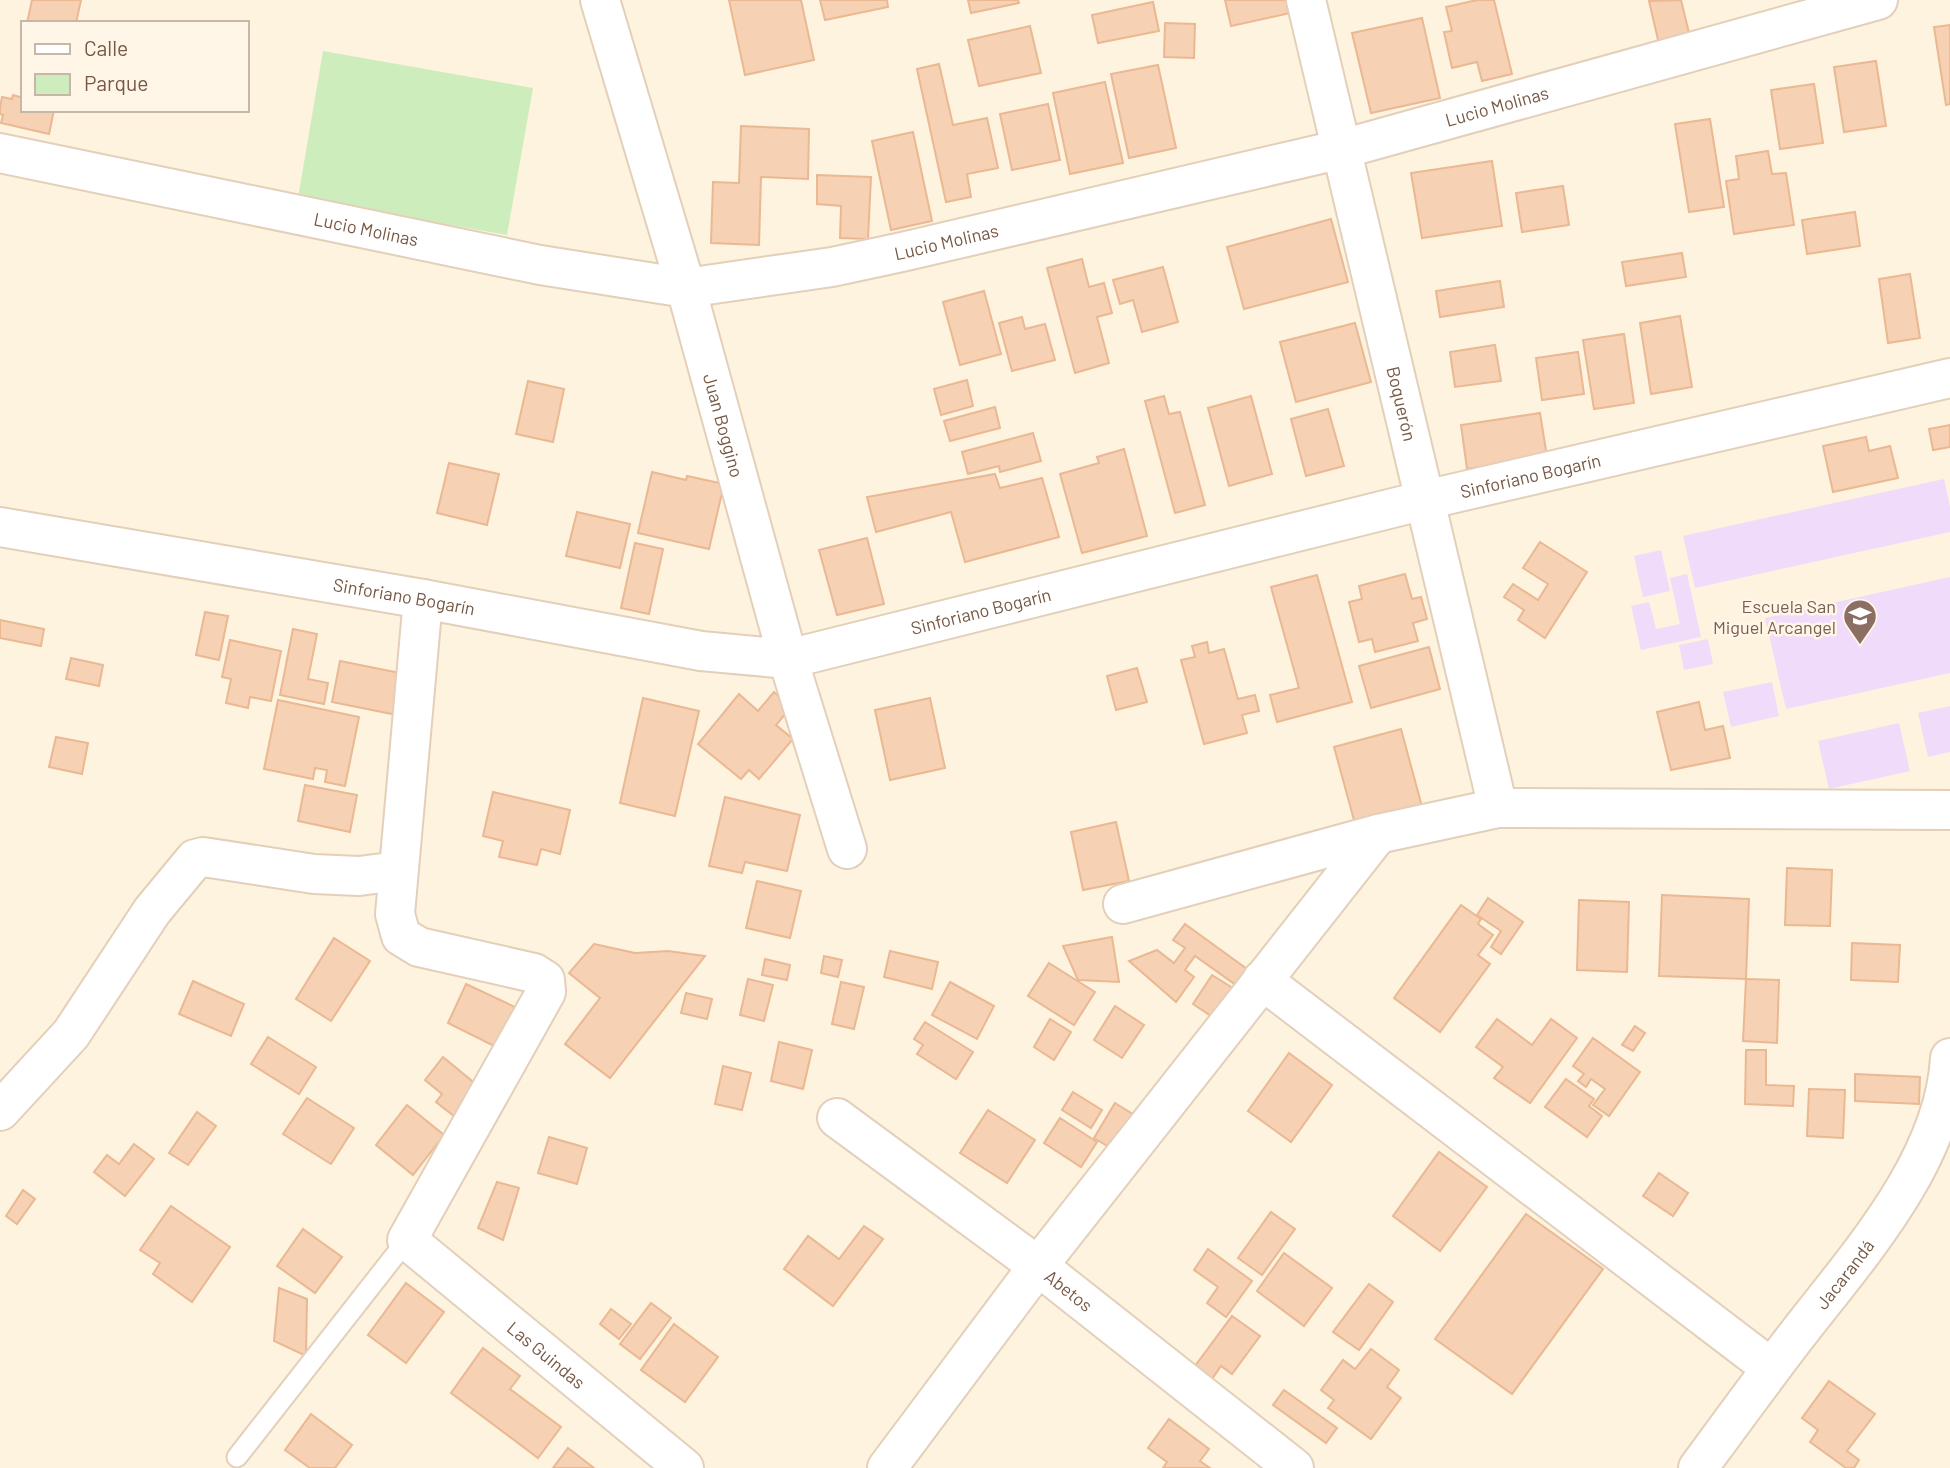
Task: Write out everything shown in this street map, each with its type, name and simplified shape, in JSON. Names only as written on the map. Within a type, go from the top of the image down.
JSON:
[{"type":"street","name":"Juan Boggino","points":[[600,0],[686,288],[788,659],[847,849]]},
{"type":"street","name":"Boquerón","points":[[1306,0],[1498,808]]},
{"type":"street","name":"Lucio Molinas","points":[[0,153],[540,265],[686,288],[832,267],[1342,149],[1878,0]]},
{"type":"street","name":"Sinforiano Bogarín","points":[[0,527],[423,599],[701,651],[788,659],[1425,500],[1950,378]]},
{"type":"street","points":[[407,1240],[546,992],[545,980],[534,973],[419,947],[401,936],[395,914],[423,599]]},
{"type":"street","points":[[1123,904],[1378,834],[1498,808],[1950,810]]},
{"type":"street","points":[[887,1468],[1038,1266],[1378,834]]},
{"type":"street","points":[[0,1111],[71,1034],[152,911],[195,859],[314,874],[359,876],[398,871]]},
{"type":"street","points":[[1262,981],[1771,1368]]},
{"type":"street","name":"Jacarandá","points":[[1698,1468],[1771,1368],[1890,1215],[1928,1144],[1949,1077],[1950,1058]]},
{"type":"street","name":"Abetos","points":[[837,1118],[1038,1266],[1294,1468]]},
{"type":"street","name":"Las Guindas","points":[[407,1240],[684,1468]]},
{"type":"lane","points":[[237,1457],[407,1240]]},
{"type":"shaded area","name":"Escuela San Miguel Arcangel","points":[[1944,479],[1950,507],[1950,532],[1695,588],[1683,536]]},
{"type":"shaded area","name":"Escuela San Miguel Arcangel","points":[[1661,550],[1670,591],[1643,597],[1634,556]]},
{"type":"shaded area","name":"Escuela San Miguel Arcangel","points":[[1687,574],[1701,637],[1641,650],[1631,606],[1649,602],[1656,629],[1680,624],[1670,578]]},
{"type":"shaded area","name":"Escuela San Miguel Arcangel","points":[[1950,577],[1950,673],[1786,709],[1765,618]]},
{"type":"shaded area","name":"Escuela San Miguel Arcangel","points":[[1708,639],[1713,664],[1684,670],[1679,645]]},
{"type":"shaded area","name":"Escuela San Miguel Arcangel","points":[[1772,682],[1779,716],[1731,727],[1723,692]]},
{"type":"shaded area","points":[[1950,706],[1950,752],[1928,757],[1918,713]]},
{"type":"shaded area","points":[[1899,723],[1910,771],[1829,789],[1818,741]]},
{"type":"green space","points":[[323,51],[533,88],[507,235],[298,198]]},
{"type":"building","points":[[32,0],[81,0],[76,21],[27,21]]},
{"type":"building","points":[[729,0],[801,0],[814,60],[745,75]]},
{"type":"building","points":[[820,0],[887,0],[888,7],[825,20]]},
{"type":"building","points":[[968,0],[1018,0],[1019,3],[971,13]]},
{"type":"building","points":[[1225,0],[1287,0],[1290,13],[1231,26]]},
{"type":"building","points":[[1477,0],[1494,0],[1512,74],[1482,81],[1477,62],[1452,68],[1444,32],[1452,31],[1446,7]]},
{"type":"building","points":[[1681,0],[1690,37],[1659,44],[1649,1]]},
{"type":"building","points":[[1153,2],[1159,31],[1098,43],[1092,15]]},
{"type":"building","points":[[1422,18],[1440,98],[1371,113],[1352,33]]},
{"type":"building","points":[[1165,23],[1195,24],[1194,58],[1164,57]]},
{"type":"building","points":[[1950,25],[1950,104],[1946,105],[1934,27]]},
{"type":"building","points":[[1030,26],[1041,73],[979,86],[968,40]]},
{"type":"building","points":[[1876,61],[1886,126],[1844,132],[1834,67]]},
{"type":"building","points":[[939,64],[953,125],[987,118],[998,168],[967,174],[971,197],[946,202],[917,69]]},
{"type":"building","points":[[1158,65],[1176,148],[1129,158],[1111,74]]},
{"type":"building","points":[[1105,82],[1123,163],[1070,174],[1053,93]]},
{"type":"building","points":[[1814,84],[1823,143],[1780,149],[1771,90]]},
{"type":"building","points":[[13,95],[21,97],[21,112],[54,112],[49,134],[1,123],[2,97],[12,99]]},
{"type":"building","points":[[1048,104],[1060,160],[1012,170],[1000,114]]},
{"type":"building","points":[[1710,119],[1724,207],[1689,212],[1675,124]]},
{"type":"building","points":[[741,126],[809,129],[808,179],[761,177],[759,245],[711,243],[713,182],[739,183]]},
{"type":"building","points":[[913,132],[932,221],[891,230],[872,141]]},
{"type":"building","points":[[1768,151],[1772,174],[1786,173],[1794,225],[1734,234],[1726,181],[1739,179],[1736,156]]},
{"type":"building","points":[[1492,161],[1502,226],[1422,238],[1411,173]]},
{"type":"building","points":[[817,175],[871,177],[868,239],[840,238],[841,206],[817,204]]},
{"type":"building","points":[[1563,186],[1569,225],[1522,232],[1516,193]]},
{"type":"building","points":[[1855,212],[1860,246],[1807,254],[1802,220]]},
{"type":"building","points":[[1331,219],[1348,282],[1244,309],[1227,247]]},
{"type":"building","points":[[1682,253],[1686,277],[1626,286],[1622,262]]},
{"type":"building","points":[[1082,259],[1089,287],[1104,283],[1112,313],[1097,317],[1109,363],[1075,373],[1047,268]]},
{"type":"building","points":[[1163,267],[1178,322],[1142,332],[1133,300],[1120,304],[1113,280]]},
{"type":"building","points":[[1910,274],[1920,338],[1888,343],[1879,279]]},
{"type":"building","points":[[1500,281],[1504,307],[1440,317],[1436,291]]},
{"type":"building","points":[[984,291],[1001,354],[960,365],[943,302]]},
{"type":"building","points":[[1680,316],[1692,387],[1651,394],[1640,323]]},
{"type":"building","points":[[1022,317],[1025,329],[1045,324],[1055,360],[1012,371],[999,323]]},
{"type":"building","points":[[1355,323],[1371,382],[1296,402],[1280,342]]},
{"type":"building","points":[[1624,334],[1634,403],[1594,409],[1583,340]]},
{"type":"building","points":[[1495,345],[1501,381],[1455,387],[1450,352]]},
{"type":"building","points":[[1578,352],[1584,394],[1542,400],[1536,358]]},
{"type":"building","points":[[967,380],[973,406],[941,415],[934,389]]},
{"type":"building","points":[[528,381],[564,389],[553,442],[516,434]]},
{"type":"building","points":[[1164,396],[1169,414],[1180,412],[1205,505],[1175,513],[1145,401]]},
{"type":"building","points":[[1251,396],[1272,474],[1229,486],[1208,408]]},
{"type":"building","points":[[995,407],[1000,428],[950,441],[944,421]]},
{"type":"building","points":[[1328,409],[1344,466],[1306,476],[1291,419]]},
{"type":"building","points":[[1540,413],[1547,457],[1467,469],[1461,425]]},
{"type":"building","points":[[1950,425],[1950,447],[1933,450],[1929,429]]},
{"type":"building","points":[[1033,433],[1041,461],[1000,472],[999,466],[968,474],[962,452]]},
{"type":"building","points":[[1866,437],[1869,451],[1890,446],[1898,478],[1833,492],[1823,446]]},
{"type":"building","points":[[1124,449],[1147,536],[1082,553],[1060,474],[1099,463],[1097,457]]},
{"type":"building","points":[[449,463],[499,474],[487,525],[437,513]]},
{"type":"building","points":[[652,472],[686,480],[687,476],[724,484],[709,549],[638,533]]},
{"type":"building","points":[[995,474],[1000,488],[1042,478],[1059,537],[965,562],[951,512],[876,532],[867,497]]},
{"type":"building","points":[[577,512],[630,524],[620,568],[566,556]]},
{"type":"building","points":[[867,538],[884,604],[837,615],[819,550]]},
{"type":"building","points":[[1540,542],[1587,572],[1545,638],[1518,620],[1524,610],[1504,597],[1513,584],[1538,600],[1548,584],[1523,568]]},
{"type":"building","points":[[635,543],[663,549],[649,614],[621,608]]},
{"type":"building","points":[[1405,574],[1412,599],[1421,597],[1427,619],[1413,623],[1418,641],[1375,652],[1372,639],[1359,642],[1349,602],[1362,599],[1359,586]]},
{"type":"building","points":[[1317,575],[1352,702],[1277,722],[1270,695],[1299,688],[1271,587]]},
{"type":"building","points":[[205,612],[228,616],[219,660],[196,655]]},
{"type":"building","points":[[0,620],[44,629],[41,646],[0,638]]},
{"type":"building","points":[[293,629],[317,634],[308,679],[328,683],[324,704],[280,695]]},
{"type":"building","points":[[230,640],[281,651],[271,701],[250,697],[248,708],[226,703],[231,679],[222,677]]},
{"type":"building","points":[[1207,642],[1209,653],[1224,649],[1238,699],[1255,695],[1259,711],[1242,715],[1247,733],[1204,744],[1181,660],[1195,657],[1192,646]]},
{"type":"building","points":[[1429,647],[1440,689],[1371,708],[1359,666]]},
{"type":"building","points":[[71,658],[103,665],[99,686],[66,679]]},
{"type":"building","points":[[340,661],[410,675],[402,716],[332,702]]},
{"type":"building","points":[[1137,668],[1147,702],[1116,710],[1107,676]]},
{"type":"building","points":[[774,692],[791,707],[776,725],[793,739],[759,779],[749,770],[741,779],[698,744],[739,694],[758,711]]},
{"type":"building","points":[[643,698],[699,711],[675,816],[620,803]]},
{"type":"building","points":[[930,698],[945,768],[890,780],[875,710]]},
{"type":"building","points":[[278,700],[359,717],[345,786],[325,782],[327,770],[315,768],[313,779],[264,769]]},
{"type":"building","points":[[1699,702],[1705,730],[1723,726],[1730,758],[1671,770],[1657,712]]},
{"type":"building","points":[[1401,729],[1424,814],[1357,831],[1334,747]]},
{"type":"building","points":[[56,737],[88,743],[82,774],[49,767]]},
{"type":"building","points":[[305,785],[357,795],[350,832],[298,821]]},
{"type":"building","points":[[493,792],[570,810],[560,854],[541,849],[537,865],[499,857],[503,841],[483,836]]},
{"type":"building","points":[[725,797],[800,815],[787,871],[745,862],[742,873],[709,866]]},
{"type":"building","points":[[1116,822],[1129,881],[1083,890],[1071,832]]},
{"type":"building","points":[[1787,868],[1832,870],[1830,926],[1785,925]]},
{"type":"building","points":[[757,881],[801,891],[790,938],[746,928]]},
{"type":"building","points":[[1662,895],[1749,899],[1746,979],[1659,976]]},
{"type":"building","points":[[1488,898],[1523,922],[1501,954],[1491,947],[1501,931],[1477,915]]},
{"type":"building","points":[[1579,900],[1629,902],[1627,972],[1577,970]]},
{"type":"building","points":[[1461,905],[1481,919],[1478,924],[1493,935],[1478,955],[1490,964],[1440,1032],[1394,998]]},
{"type":"building","points":[[1185,924],[1247,969],[1236,985],[1195,956],[1185,970],[1194,977],[1176,1002],[1129,961],[1157,950],[1174,963],[1185,948],[1173,940]]},
{"type":"building","points":[[1112,937],[1119,982],[1078,980],[1063,946]]},
{"type":"building","points":[[334,938],[370,961],[331,1021],[296,999]]},
{"type":"building","points":[[1852,943],[1900,945],[1898,982],[1851,980]]},
{"type":"building","points":[[594,944],[635,953],[668,951],[705,956],[610,1078],[565,1044],[600,998],[569,973]]},
{"type":"building","points":[[890,951],[938,962],[932,989],[884,977]]},
{"type":"building","points":[[824,956],[842,960],[838,977],[821,973]]},
{"type":"building","points":[[765,959],[790,965],[787,980],[762,975]]},
{"type":"building","points":[[1049,963],[1095,992],[1074,1025],[1028,996]]},
{"type":"building","points":[[1212,975],[1236,990],[1217,1020],[1193,1004]]},
{"type":"building","points":[[748,979],[773,985],[764,1021],[740,1015]]},
{"type":"building","points":[[1746,979],[1779,980],[1777,1043],[1743,1041]]},
{"type":"building","points":[[193,981],[244,1004],[231,1036],[179,1014]]},
{"type":"building","points":[[841,982],[864,987],[854,1029],[832,1024]]},
{"type":"building","points":[[950,982],[994,1006],[977,1039],[932,1015]]},
{"type":"building","points":[[466,984],[517,1008],[498,1048],[448,1023]]},
{"type":"building","points":[[686,993],[712,999],[707,1019],[681,1013]]},
{"type":"building","points":[[1115,1006],[1144,1025],[1122,1058],[1094,1040]]},
{"type":"building","points":[[1050,1019],[1071,1032],[1054,1060],[1034,1047]]},
{"type":"building","points":[[1497,1019],[1532,1045],[1551,1019],[1577,1038],[1530,1103],[1494,1078],[1503,1067],[1476,1047]]},
{"type":"building","points":[[925,1022],[973,1052],[956,1079],[917,1054],[923,1045],[914,1039]]},
{"type":"building","points":[[1635,1026],[1645,1033],[1633,1051],[1622,1045]]},
{"type":"building","points":[[268,1037],[316,1067],[299,1094],[251,1064]]},
{"type":"building","points":[[1593,1038],[1640,1072],[1609,1116],[1593,1105],[1605,1089],[1591,1079],[1586,1087],[1578,1081],[1584,1074],[1573,1066]]},
{"type":"building","points":[[779,1042],[812,1050],[803,1089],[771,1081]]},
{"type":"building","points":[[1746,1050],[1766,1050],[1766,1085],[1794,1086],[1793,1106],[1745,1104]]},
{"type":"building","points":[[1289,1053],[1332,1085],[1291,1142],[1248,1111]]},
{"type":"building","points":[[443,1057],[483,1090],[459,1120],[436,1102],[442,1094],[425,1080]]},
{"type":"building","points":[[723,1066],[751,1073],[742,1110],[715,1104]]},
{"type":"building","points":[[1855,1074],[1920,1077],[1919,1104],[1855,1101]]},
{"type":"building","points":[[1566,1079],[1594,1099],[1589,1106],[1602,1116],[1587,1137],[1545,1107]]},
{"type":"building","points":[[1809,1089],[1845,1090],[1843,1138],[1807,1136]]},
{"type":"building","points":[[1073,1092],[1102,1110],[1091,1128],[1062,1110]]},
{"type":"building","points":[[307,1098],[354,1128],[331,1164],[283,1134]]},
{"type":"building","points":[[1115,1103],[1144,1121],[1122,1155],[1094,1138]]},
{"type":"building","points":[[407,1105],[444,1135],[413,1175],[376,1145]]},
{"type":"building","points":[[988,1110],[1035,1140],[1007,1183],[960,1153]]},
{"type":"building","points":[[197,1112],[216,1126],[188,1165],[169,1153]]},
{"type":"building","points":[[1060,1118],[1097,1142],[1081,1167],[1044,1143]]},
{"type":"building","points":[[549,1137],[587,1148],[577,1184],[538,1173]]},
{"type":"building","points":[[134,1144],[154,1159],[125,1196],[94,1172],[107,1155],[119,1164]]},
{"type":"building","points":[[1439,1152],[1487,1187],[1440,1251],[1393,1216]]},
{"type":"building","points":[[1659,1173],[1688,1193],[1673,1216],[1643,1196]]},
{"type":"building","points":[[497,1182],[519,1188],[503,1240],[478,1228]]},
{"type":"building","points":[[23,1190],[35,1199],[17,1224],[6,1216]]},
{"type":"building","points":[[171,1206],[230,1247],[192,1302],[153,1274],[160,1263],[140,1250]]},
{"type":"building","points":[[1271,1212],[1295,1229],[1262,1275],[1238,1258]]},
{"type":"building","points":[[1526,1214],[1603,1269],[1512,1394],[1435,1339]]},
{"type":"building","points":[[864,1226],[883,1239],[833,1306],[784,1269],[808,1236],[839,1259]]},
{"type":"building","points":[[303,1229],[342,1257],[315,1293],[277,1266]]},
{"type":"building","points":[[1208,1249],[1252,1281],[1226,1317],[1207,1303],[1218,1287],[1194,1270]]},
{"type":"building","points":[[1284,1253],[1332,1288],[1304,1326],[1257,1291]]},
{"type":"building","points":[[406,1283],[444,1312],[406,1363],[368,1335]]},
{"type":"building","points":[[1369,1284],[1393,1302],[1359,1350],[1333,1332]]},
{"type":"building","points":[[279,1288],[307,1299],[306,1356],[274,1341]]},
{"type":"building","points":[[651,1303],[671,1318],[640,1359],[620,1344]]},
{"type":"building","points":[[611,1309],[631,1324],[619,1339],[600,1324]]},
{"type":"building","points":[[1232,1316],[1260,1336],[1232,1374],[1221,1366],[1212,1379],[1195,1366]]},
{"type":"building","points":[[674,1324],[718,1357],[685,1402],[641,1370]]},
{"type":"building","points":[[483,1348],[520,1376],[510,1389],[561,1427],[538,1458],[451,1393]]},
{"type":"building","points":[[1371,1349],[1399,1370],[1387,1387],[1401,1398],[1371,1439],[1328,1408],[1334,1400],[1321,1390],[1343,1360],[1355,1369]]},
{"type":"building","points":[[1829,1381],[1875,1414],[1847,1451],[1859,1460],[1854,1468],[1846,1468],[1810,1442],[1818,1430],[1802,1418]]},
{"type":"building","points":[[1284,1390],[1337,1428],[1326,1443],[1273,1405]]},
{"type":"building","points":[[311,1414],[352,1445],[335,1468],[310,1468],[285,1450]]},
{"type":"building","points":[[1169,1419],[1209,1449],[1200,1461],[1210,1468],[1163,1468],[1167,1462],[1148,1448]]},
{"type":"building","points":[[568,1448],[594,1468],[553,1468]]},
{"type":"place","name":"Escuela San Miguel Arcangel","points":[[1860,646]]}]
